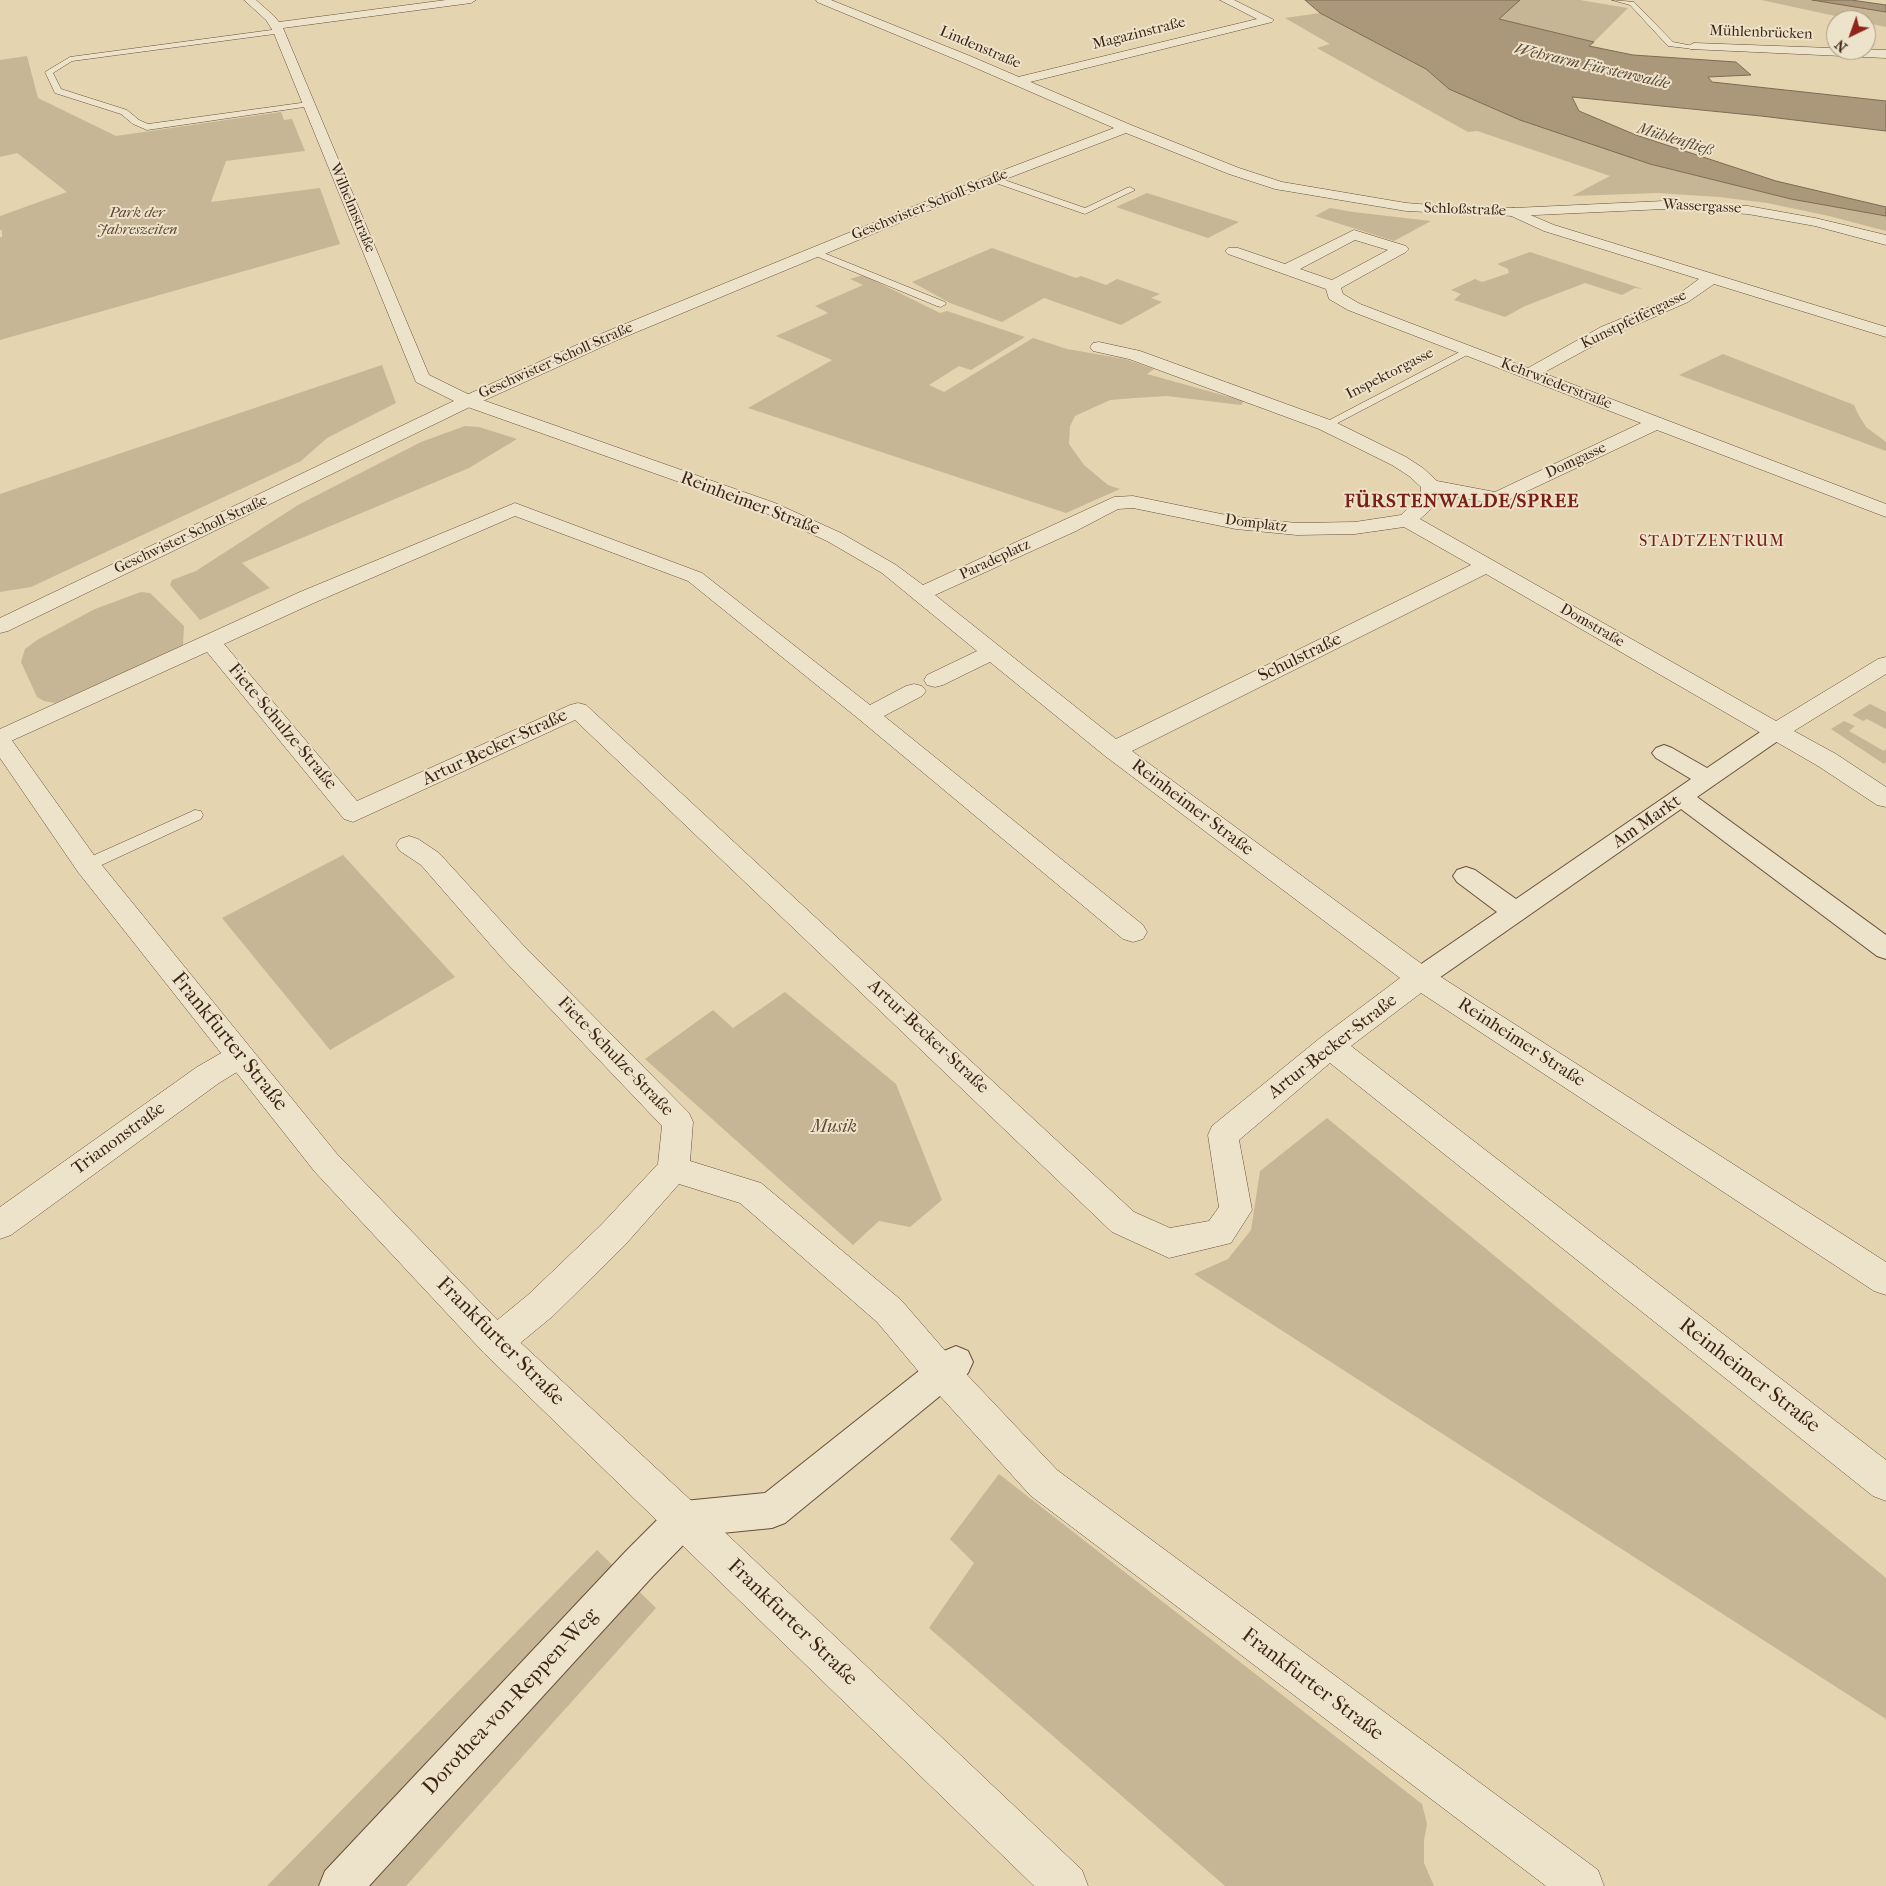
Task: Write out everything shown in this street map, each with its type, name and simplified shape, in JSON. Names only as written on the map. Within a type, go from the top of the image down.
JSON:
[{"type":"street","name":"Wilhelmstraße","points":[[248,0],[278,28],[422,378],[468,401]]},
{"type":"street","points":[[278,28],[471,0]]},
{"type":"street","name":"Lindenstraße","points":[[821,0],[1018,81],[1126,128]]},
{"type":"street","name":"Magazinstraße","points":[[1018,81],[1268,20],[1225,0]]},
{"type":"street","name":"Mühlenbrücken","points":[[1694,47],[1886,54]]},
{"type":"street","name":"Geschwister-Scholl-Straße","points":[[0,626],[468,401],[609,337],[993,179],[1126,128]]},
{"type":"street","name":"Schloßstraße","points":[[1126,128],[1234,171],[1280,186],[1406,207],[1514,212],[1550,228],[1886,332]]},
{"type":"street","name":"Wassergasse","points":[[1514,212],[1627,205],[1724,208],[1783,216],[1886,240]]},
{"type":"street","points":[[1233,251],[1286,270],[1333,286],[1401,249],[1354,234],[1286,270]]},
{"type":"street","name":"Kunstpfeifergasse","points":[[1529,374],[1607,331],[1682,299],[1712,278]]},
{"type":"street","name":"Kehrwiederstraße","points":[[1333,286],[1335,296],[1354,307],[1886,511]]},
{"type":"street","points":[[1099,347],[1161,365],[1326,425],[1398,461],[1416,472],[1431,486],[1431,495],[1422,508],[1407,520]]},
{"type":"street","name":"Reinheimer Straße","points":[[468,401],[768,507],[834,537],[889,569],[1114,750],[1420,978],[1886,1280]]},
{"type":"street","name":"Domgasse","points":[[1431,486],[1497,498],[1656,423]]},
{"type":"street","name":"Domplatz","points":[[1069,527],[1114,503],[1133,502],[1236,523],[1297,529],[1355,528],[1407,520]]},
{"type":"street","points":[[0,738],[308,597],[515,509],[695,577],[868,715],[1132,932]]},
{"type":"street","name":"Domstraße","points":[[1407,520],[1827,760],[1886,799]]},
{"type":"street","name":"Paradeplatz","points":[[922,594],[1069,527]]},
{"type":"street","name":"Schulstraße","points":[[1114,750],[1487,565]]},
{"type":"street","name":"Fiete-Schulze-Straße","points":[[211,642],[353,813]]},
{"type":"street","points":[[935,680],[992,652]]},
{"type":"street","points":[[1777,731],[1886,664]]},
{"type":"street","points":[[868,715],[914,692]]},
{"type":"street","name":"Artur-Becker-Straße","points":[[353,813],[578,710],[1123,1222],[1169,1243],[1219,1232],[1236,1210],[1223,1136],[1330,1046],[1420,978]]},
{"type":"street","name":"Am Markt","points":[[1420,978],[1777,731]]},
{"type":"street","name":"Frankfurter Straße","points":[[0,738],[87,865],[326,1163],[496,1342],[684,1518],[1066,1886]]},
{"type":"street","points":[[1664,753],[1708,779]]},
{"type":"street","points":[[1682,798],[1886,949]]},
{"type":"street","name":"Fiete-Schulze-Straße","points":[[409,845],[430,859],[512,952],[678,1122],[674,1169]]},
{"type":"street","points":[[1466,876],[1516,912]]},
{"type":"street","name":"Reinheimer Straße","points":[[1330,1046],[1886,1483]]},
{"type":"street","name":"Trianonstraße","points":[[0,1225],[208,1076],[240,1056]]},
{"type":"street","points":[[496,1342],[542,1305],[613,1235],[674,1169]]},
{"type":"street","name":"Frankfurter Straße","points":[[674,1169],[750,1193],[889,1311],[949,1368],[1044,1484],[1582,1886]]},
{"type":"street","points":[[684,1518],[772,1510],[949,1368]]},
{"type":"street","name":"Dorothea-von-Reppen-Weg","points":[[340,1886],[640,1562],[684,1518]]},
{"type":"lane","points":[[1615,0],[1632,3],[1671,44],[1694,47]]},
{"type":"lane","points":[[278,28],[70,59],[49,72],[58,91],[124,112],[136,122],[147,126],[308,104]]},
{"type":"lane","points":[[993,179],[1085,211],[1130,190]]},
{"type":"lane","points":[[814,252],[941,304]]},
{"type":"lane","name":"Inspektorgasse","points":[[1326,425],[1469,350]]},
{"type":"lane","points":[[87,865],[196,815]]},
{"type":"green space","points":[[1520,0],[1580,0],[1628,8],[1594,42],[1499,19]]},
{"type":"green space","points":[[1761,0],[1812,0],[1886,11],[1886,27],[1876,25],[1876,10],[1826,10],[1826,14]]},
{"type":"green space","points":[[1320,13],[1426,69],[1449,89],[1650,164],[1791,199],[1886,216],[1886,231],[1829,216],[1767,203],[1719,197],[1657,193],[1572,196],[1610,176],[1477,131],[1468,132],[1317,48],[1330,44],[1285,18]]},
{"type":"green space","name":"Park der Jahreszeiten","points":[[27,56],[38,98],[116,136],[281,112],[284,120],[292,119],[305,151],[226,161],[211,202],[320,188],[340,244],[0,340],[0,237],[2,237],[2,230],[0,230],[0,216],[67,192],[17,153],[0,157],[0,60]]},
{"type":"green space","points":[[1147,193],[1239,222],[1208,238],[1116,207]]},
{"type":"green space","points":[[1330,208],[1431,221],[1394,241],[1315,216]]},
{"type":"green space","points":[[992,248],[1076,278],[1081,276],[1106,285],[1117,279],[1160,294],[1151,298],[1162,302],[1121,325],[1044,298],[1002,322],[950,303],[912,282]]},
{"type":"green space","points":[[1530,252],[1643,289],[1635,288],[1622,295],[1585,283],[1525,306],[1505,317],[1454,300],[1461,294],[1451,290],[1475,279],[1482,282],[1509,273],[1508,269],[1497,264]]},
{"type":"green space","points":[[863,275],[940,313],[947,311],[1025,337],[971,370],[959,366],[929,385],[944,392],[1033,338],[1067,349],[1125,359],[1154,369],[1147,374],[1244,401],[1241,405],[1167,396],[1110,400],[1075,416],[1070,426],[1069,444],[1084,465],[1108,485],[1120,489],[1066,513],[748,408],[832,360],[776,336],[828,313],[815,306],[863,285],[850,279]]},
{"type":"green space","points":[[1723,354],[1854,405],[1866,427],[1886,442],[1886,451],[1679,375]]},
{"type":"green space","points":[[382,365],[396,403],[327,438],[301,461],[31,587],[0,592],[0,494]]},
{"type":"green space","points":[[465,426],[479,427],[517,439],[469,468],[242,563],[270,588],[200,620],[170,585],[172,580],[196,571],[298,505],[421,442]]},
{"type":"green space","points":[[141,592],[150,593],[184,626],[183,645],[177,652],[55,703],[44,701],[37,697],[21,662],[25,649],[37,640],[95,609]]},
{"type":"green space","points":[[1870,704],[1886,712],[1886,729],[1867,719],[1863,721],[1852,715]]},
{"type":"green space","points":[[1844,721],[1855,726],[1849,731],[1884,751],[1886,749],[1886,762],[1884,764],[1831,729]]},
{"type":"green space","points":[[343,855],[455,977],[330,1050],[222,918]]},
{"type":"green space","name":"Musik","points":[[785,992],[896,1084],[942,1200],[910,1227],[879,1221],[853,1245],[645,1059],[713,1010],[733,1028]]},
{"type":"green space","points":[[1327,1118],[1886,1578],[1886,1719],[1194,1274],[1228,1259],[1251,1230],[1260,1171]]},
{"type":"green space","points":[[999,1474],[1422,1804],[1427,1824],[1424,1840],[1424,1863],[1434,1886],[1225,1886],[929,1628],[974,1563],[950,1539]]},
{"type":"green space","points":[[597,1550],[656,1608],[406,1886],[267,1886]]},
{"type":"water","name":"Wehrarm Fürstenwalde","points":[[1305,0],[1520,0],[1499,19],[1594,42],[1589,46],[1633,55],[1736,62],[1751,75],[1708,77],[1712,82],[1886,101],[1886,131],[1572,97],[1579,111],[1636,135],[1776,181],[1886,207],[1886,216],[1791,199],[1650,164],[1520,120],[1449,89],[1426,69],[1320,13]]},
{"type":"water","points":[[1812,0],[1851,0],[1886,5],[1886,12]]},
{"type":"district","name":"FÜRSTENWALDE/SPREE","points":[[1462,502]]},
{"type":"district","name":"STADTZENTRUM","points":[[1712,542]]},
{"type":"water label","name":"Mühlenfließ","points":[[1675,140]]}]
